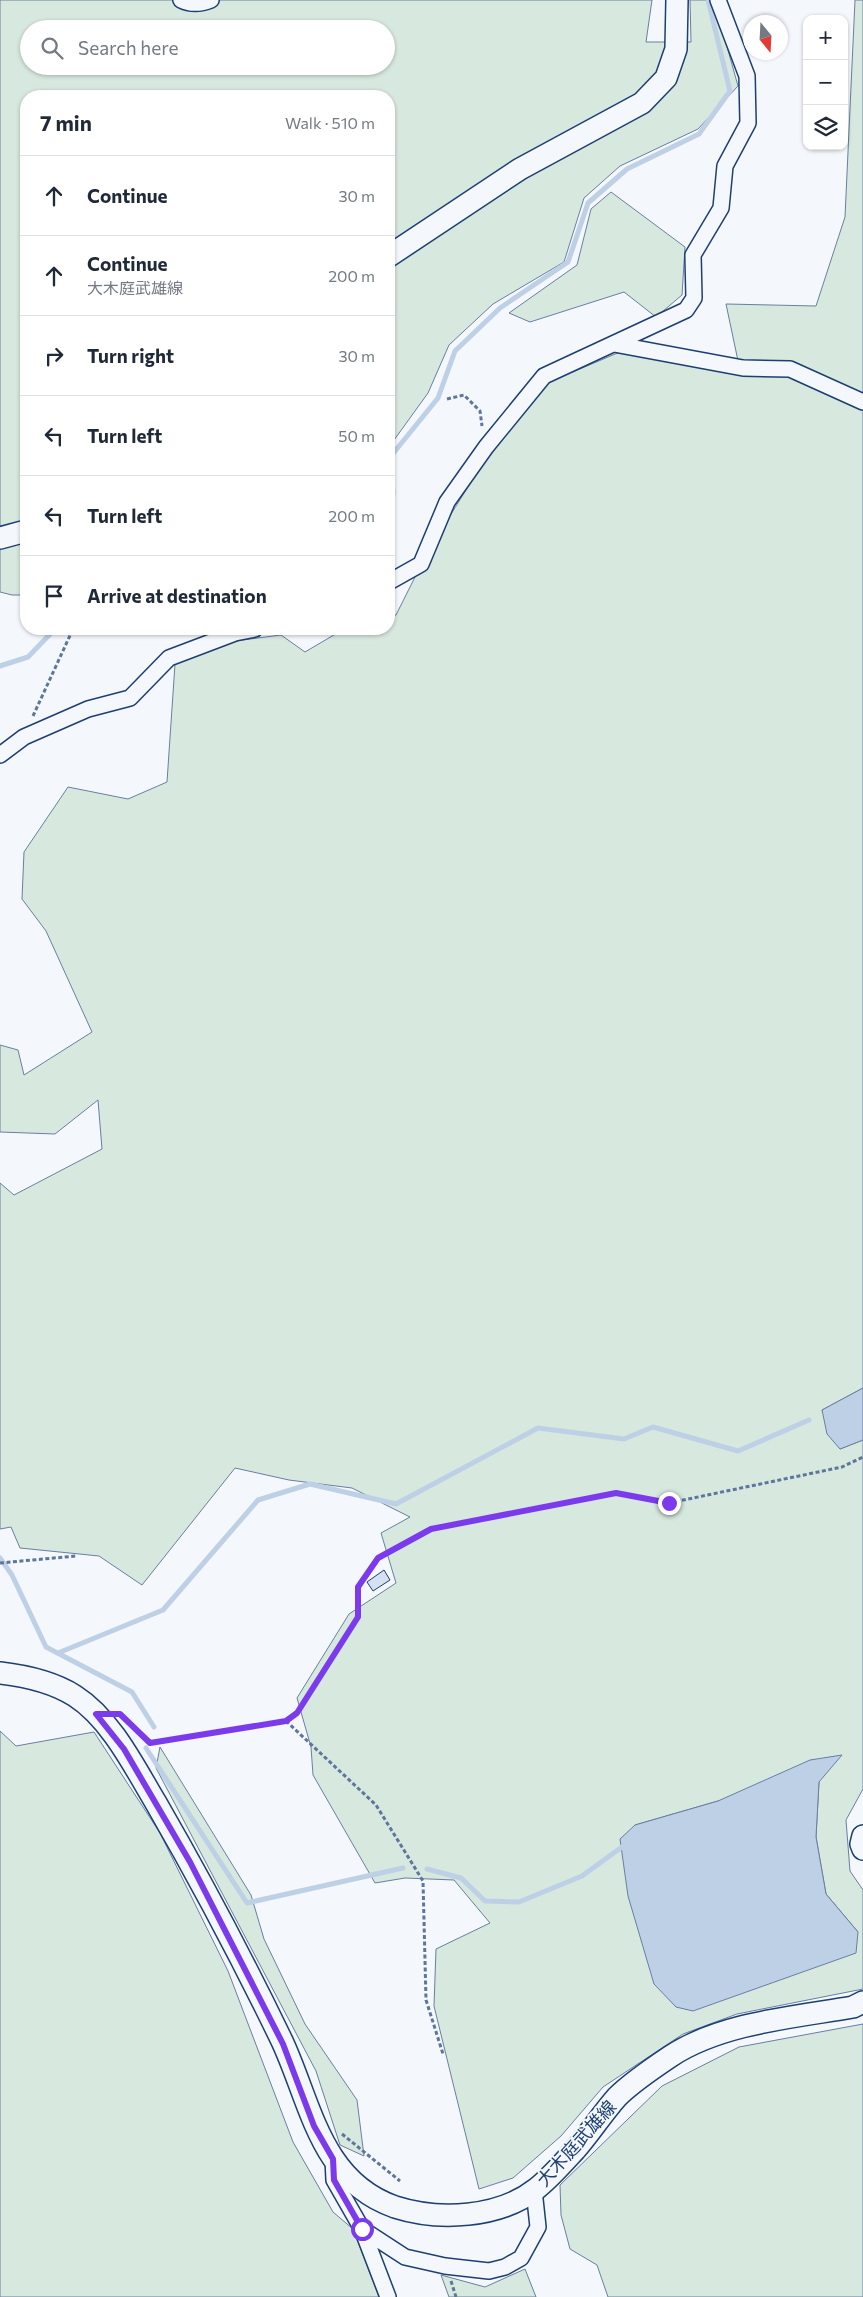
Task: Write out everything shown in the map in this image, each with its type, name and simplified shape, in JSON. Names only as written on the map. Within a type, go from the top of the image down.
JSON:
[{"type":"main road","points":[[395,252],[520,169],[642,103],[666,78],[676,49],[677,0]]},
{"type":"main road","points":[[0,538],[20,533]]},
{"type":"main road","name":"大木庭武雄線","points":[[0,1673],[37,1679],[76,1697],[96,1714],[124,1749],[190,1862],[279,2035],[314,2126],[333,2159],[358,2187],[394,2206],[436,2216],[474,2214],[504,2206],[534,2190],[575,2150],[619,2096],[673,2055],[711,2036],[759,2024],[853,2007],[863,2002]]},
{"type":"main road","points":[[863,1836],[861,1844],[863,1849]]},
{"type":"street","points":[[181,0],[186,3],[202,4],[211,0]]},
{"type":"street","points":[[395,579],[420,564],[447,502],[486,446],[544,376],[686,310],[694,298],[693,255],[721,208],[725,166],[748,124],[746,76],[718,0]]},
{"type":"street","points":[[614,344],[743,368],[790,369],[863,402]]},
{"type":"street","points":[[0,755],[24,737],[88,709],[130,698],[169,658],[230,635]]},
{"type":"street","points":[[333,2159],[334,2180],[362,2229],[388,2297]]},
{"type":"street","points":[[362,2229],[405,2257],[445,2266],[489,2271],[521,2258],[538,2227],[534,2190]]},
{"type":"path","points":[[447,399],[464,395],[480,411],[486,446]]},
{"type":"path","points":[[24,737],[69,635]]},
{"type":"path","points":[[126,1720],[150,1743],[286,1721],[297,1713],[358,1617],[358,1587],[378,1558],[431,1529],[616,1493],[669,1503],[842,1467],[863,1457]]},
{"type":"path","points":[[0,1563],[76,1556]]},
{"type":"path","points":[[286,1721],[376,1805],[423,1881],[426,2000],[443,2054]]},
{"type":"path","points":[[338,2131],[400,2181]]},
{"type":"shaded area","points":[[0,0],[652,0],[646,42],[691,42],[690,0],[714,0],[738,86],[698,129],[620,166],[584,198],[564,262],[493,304],[449,345],[428,393],[395,439],[395,90],[20,90],[20,595],[0,592]]},
{"type":"shaded area","points":[[855,0],[863,0],[863,1388],[822,1410],[840,1449],[863,1440],[863,1789],[846,1820],[850,1871],[863,1890],[863,1989],[737,2014],[683,2034],[603,2087],[561,2136],[513,2178],[479,2189],[434,2006],[436,1949],[490,1923],[454,1880],[405,1878],[375,1883],[313,1775],[311,1747],[297,1698],[349,1614],[396,1583],[381,1533],[410,1517],[352,1488],[289,1480],[235,1468],[142,1585],[99,1556],[20,1548],[11,1527],[0,1529],[0,1183],[14,1195],[102,1149],[98,1100],[55,1134],[0,1132],[0,1045],[18,1050],[24,1075],[92,1032],[46,931],[22,899],[24,852],[68,787],[128,799],[167,782],[175,664],[235,641],[281,635],[305,652],[334,635],[395,635],[395,615],[427,553],[495,443],[549,382],[627,349],[741,375],[726,304],[816,306],[845,217]],"holes":[[[819,1782],[816,1837],[826,1894],[858,1932],[635,1825],[718,1801]]]},
{"type":"shaded area","points":[[611,192],[685,247],[682,295],[656,317],[624,292],[530,322],[509,313],[577,265],[591,209]]},
{"type":"shaded area","points":[[0,1731],[16,1746],[94,1732],[160,1833],[228,1971],[293,2142],[333,2212],[353,2229],[379,2297],[0,2297]]},
{"type":"shaded area","points":[[160,1747],[251,1895],[264,1939],[305,2024],[357,2100],[364,2156],[340,2145],[316,2071],[156,1768]]},
{"type":"shaded area","points":[[863,2024],[863,2297],[608,2297],[597,2265],[570,2249],[561,2215],[560,2185],[662,2086],[739,2047]]},
{"type":"shaded area","points":[[525,2269],[536,2297],[449,2297],[441,2275],[485,2287]]},
{"type":"water","points":[[863,1388],[863,1440],[840,1449],[827,1434],[822,1410]]},
{"type":"water","points":[[842,1755],[819,1782],[816,1837],[826,1894],[858,1932],[856,1953],[693,2011],[676,2007],[654,1984],[628,1896],[620,1839],[635,1825],[718,1801],[810,1760]]},
{"type":"building","points":[[384,1570],[390,1580],[373,1591],[367,1582]]},
{"type":"waterway","points":[[395,451],[438,398],[455,351],[500,308],[568,262],[588,203],[627,169],[699,134],[730,91],[708,0]]},
{"type":"waterway","points":[[0,666],[28,657],[49,635]]},
{"type":"waterway","points":[[58,1653],[163,1610],[258,1500],[310,1484],[396,1504],[538,1428],[624,1439],[653,1427],[738,1451],[809,1420]]},
{"type":"waterway","points":[[0,1558],[12,1575],[46,1647],[132,1692],[154,1727]]},
{"type":"waterway","points":[[146,1748],[247,1903],[403,1868]]},
{"type":"waterway","points":[[427,1869],[461,1878],[485,1901],[519,1902],[582,1876],[626,1844]]},
{"type":"route","points":[[362,2229],[334,2180],[333,2159],[314,2126],[283,2044],[190,1862],[124,1749],[96,1714],[120,1714],[150,1743],[286,1721],[297,1713],[358,1617],[358,1587],[378,1558],[431,1529],[616,1493],[669,1503]]}]
